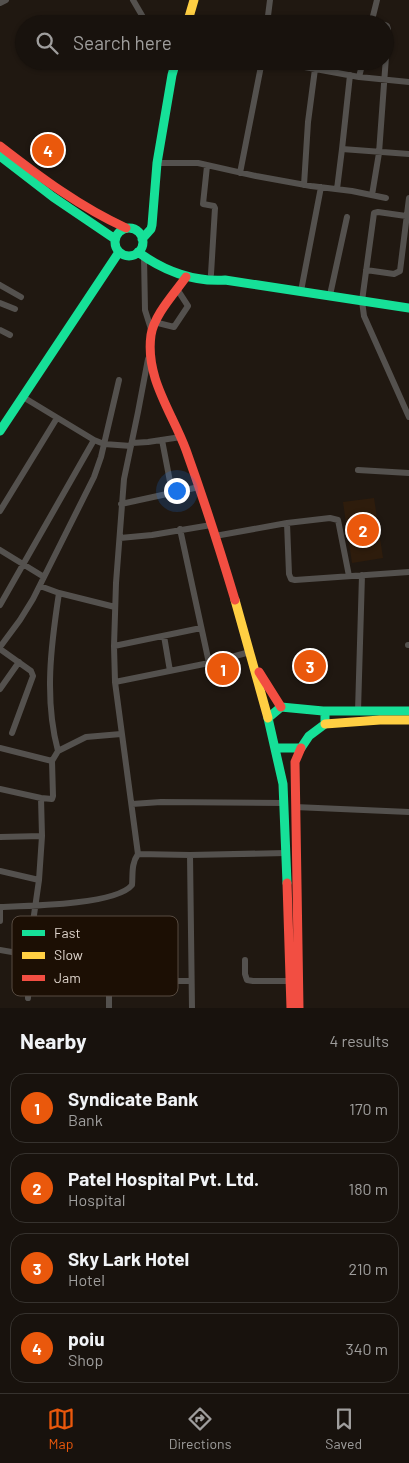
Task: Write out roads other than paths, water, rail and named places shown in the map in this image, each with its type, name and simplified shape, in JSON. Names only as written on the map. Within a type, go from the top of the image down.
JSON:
[{"type":"street","points":[[0,3],[6,0]]},
{"type":"street","points":[[133,0],[142,15]]},
{"type":"street","points":[[189,15],[194,0]]},
{"type":"street","points":[[268,15],[270,0]]},
{"type":"street","points":[[374,15],[377,0]]},
{"type":"street","points":[[126,228],[119,232],[115,243],[119,252],[127,256],[141,249],[152,225],[157,163],[173,70]]},
{"type":"street","points":[[240,173],[260,70]]},
{"type":"street","points":[[304,185],[308,122],[315,70]]},
{"type":"street","points":[[321,70],[359,77],[409,82]]},
{"type":"street","points":[[359,77],[361,70]]},
{"type":"street","points":[[372,195],[379,152],[385,70]]},
{"type":"street","points":[[337,189],[350,75]]},
{"type":"street","points":[[0,146],[53,197],[115,239]]},
{"type":"street","points":[[342,149],[409,154]]},
{"type":"street","points":[[0,156],[108,221],[140,233],[145,310],[152,326]]},
{"type":"street","points":[[157,163],[192,162],[304,185],[386,198]]},
{"type":"street","points":[[207,166],[203,204],[215,207],[211,274]]},
{"type":"street","points":[[301,291],[321,187]]},
{"type":"street","points":[[366,270],[397,273],[400,271],[406,248],[406,216],[409,198]]},
{"type":"street","points":[[406,216],[374,213],[362,301],[364,316],[409,417]]},
{"type":"street","points":[[330,295],[347,217]]},
{"type":"street","points":[[141,249],[154,258],[168,264],[187,271],[215,275],[225,280]]},
{"type":"street","points":[[141,249],[161,268],[186,277],[215,281],[225,280],[409,308]]},
{"type":"street","points":[[0,431],[3,421],[23,397],[119,252]]},
{"type":"street","points":[[0,921],[0,907],[36,906],[98,900],[128,890],[132,885],[132,866],[138,854],[115,682],[115,607],[121,504],[152,326],[186,277]]},
{"type":"street","points":[[0,285],[21,297]]},
{"type":"street","points":[[152,326],[174,327],[188,306],[177,289]]},
{"type":"street","points":[[0,303],[15,309]]},
{"type":"street","points":[[0,330],[10,335]]},
{"type":"street","points":[[150,345],[154,379],[181,437],[199,487],[251,657],[276,748],[283,784],[291,1008]]},
{"type":"street","points":[[12,733],[33,678],[31,671],[0,648],[20,620],[40,586],[94,477],[101,457],[119,380]]},
{"type":"street","points":[[400,395],[409,394]]},
{"type":"street","points":[[23,397],[94,440],[104,444],[131,444],[181,437]]},
{"type":"street","points":[[0,511],[57,418]]},
{"type":"street","points":[[0,605],[94,440]]},
{"type":"street","points":[[162,440],[172,492]]},
{"type":"street","points":[[358,470],[409,473]]},
{"type":"street","points":[[121,504],[199,487]]},
{"type":"street","points":[[215,536],[287,522],[330,518],[338,520],[349,576]]},
{"type":"street","points":[[287,522],[289,574],[291,580],[409,572]]},
{"type":"street","points":[[120,538],[152,535],[211,524]]},
{"type":"street","points":[[180,529],[209,663]]},
{"type":"street","points":[[0,550],[44,577]]},
{"type":"street","points":[[358,711],[362,575]]},
{"type":"street","points":[[40,586],[59,593],[115,607]]},
{"type":"street","points":[[58,751],[50,714],[49,690],[52,641],[59,593]]},
{"type":"street","points":[[114,646],[201,628]]},
{"type":"street","points":[[164,636],[170,671]]},
{"type":"street","points":[[115,682],[209,663],[251,657]]},
{"type":"street","points":[[251,657],[280,707]]},
{"type":"street","points":[[0,689],[19,662]]},
{"type":"street","points":[[268,718],[280,707],[323,711],[409,711]]},
{"type":"street","points":[[323,711],[325,724]]},
{"type":"street","points":[[299,1008],[295,762],[309,736],[325,724],[409,720]]},
{"type":"street","points":[[0,788],[41,798],[53,798],[52,762],[58,751],[86,737],[121,734]]},
{"type":"street","points":[[0,748],[52,762]]},
{"type":"street","points":[[276,748],[301,748]]},
{"type":"street","points":[[35,916],[42,836],[41,798]]},
{"type":"street","points":[[132,804],[161,802],[284,803]]},
{"type":"street","points":[[295,808],[409,812]]},
{"type":"street","points":[[0,836],[42,836]]},
{"type":"street","points":[[138,854],[286,853]]},
{"type":"street","points":[[190,855],[192,1008]]},
{"type":"street","points":[[0,871],[39,880]]},
{"type":"street","points":[[245,960],[244,974],[247,980],[253,982],[290,981]]},
{"type":"street","points":[[178,981],[191,981]]},
{"type":"place","name":"poiu","points":[[48,150]]},
{"type":"place","name":"Patel Hospital Pvt. Ltd.","points":[[363,530]]},
{"type":"place","name":"Sky Lark Hotel","points":[[310,666]]},
{"type":"place","name":"Syndicate Bank","points":[[223,669]]}]
